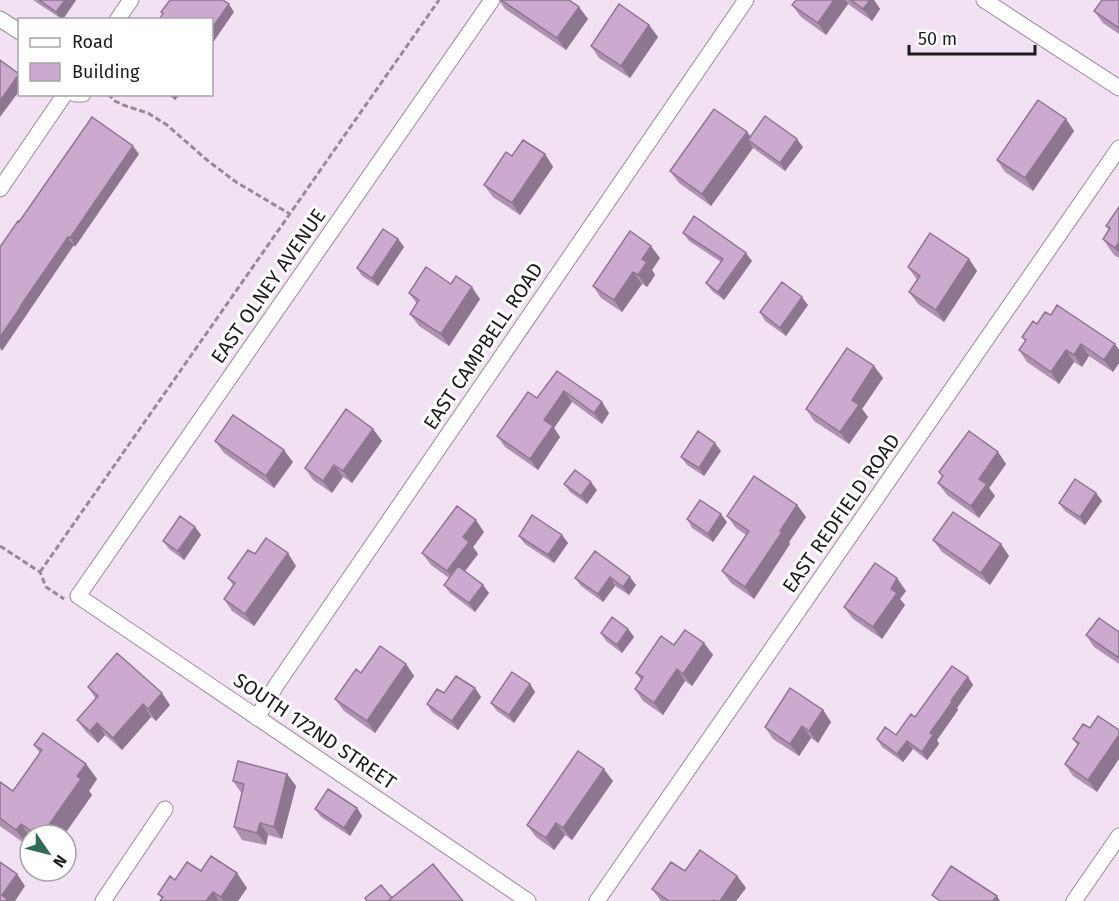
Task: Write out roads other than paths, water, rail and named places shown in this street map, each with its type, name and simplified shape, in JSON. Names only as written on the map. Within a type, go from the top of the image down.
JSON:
[{"type":"street","points":[[118,18],[130,0]]},
{"type":"street","name":"EAST OLNEY AVENUE","points":[[78,596],[492,0]]},
{"type":"street","name":"EAST CAMPBELL ROAD","points":[[257,717],[277,684],[746,0]]},
{"type":"street","points":[[984,0],[1119,88]]},
{"type":"street","points":[[0,19],[18,31]]},
{"type":"street","points":[[0,189],[64,96]]},
{"type":"street","name":"EAST REDFIELD ROAD","points":[[597,901],[1119,148]]},
{"type":"street","name":"SOUTH 172ND STREET","points":[[78,596],[528,901]]},
{"type":"street","points":[[103,901],[165,809]]},
{"type":"street","points":[[1074,901],[1119,836]]}]
